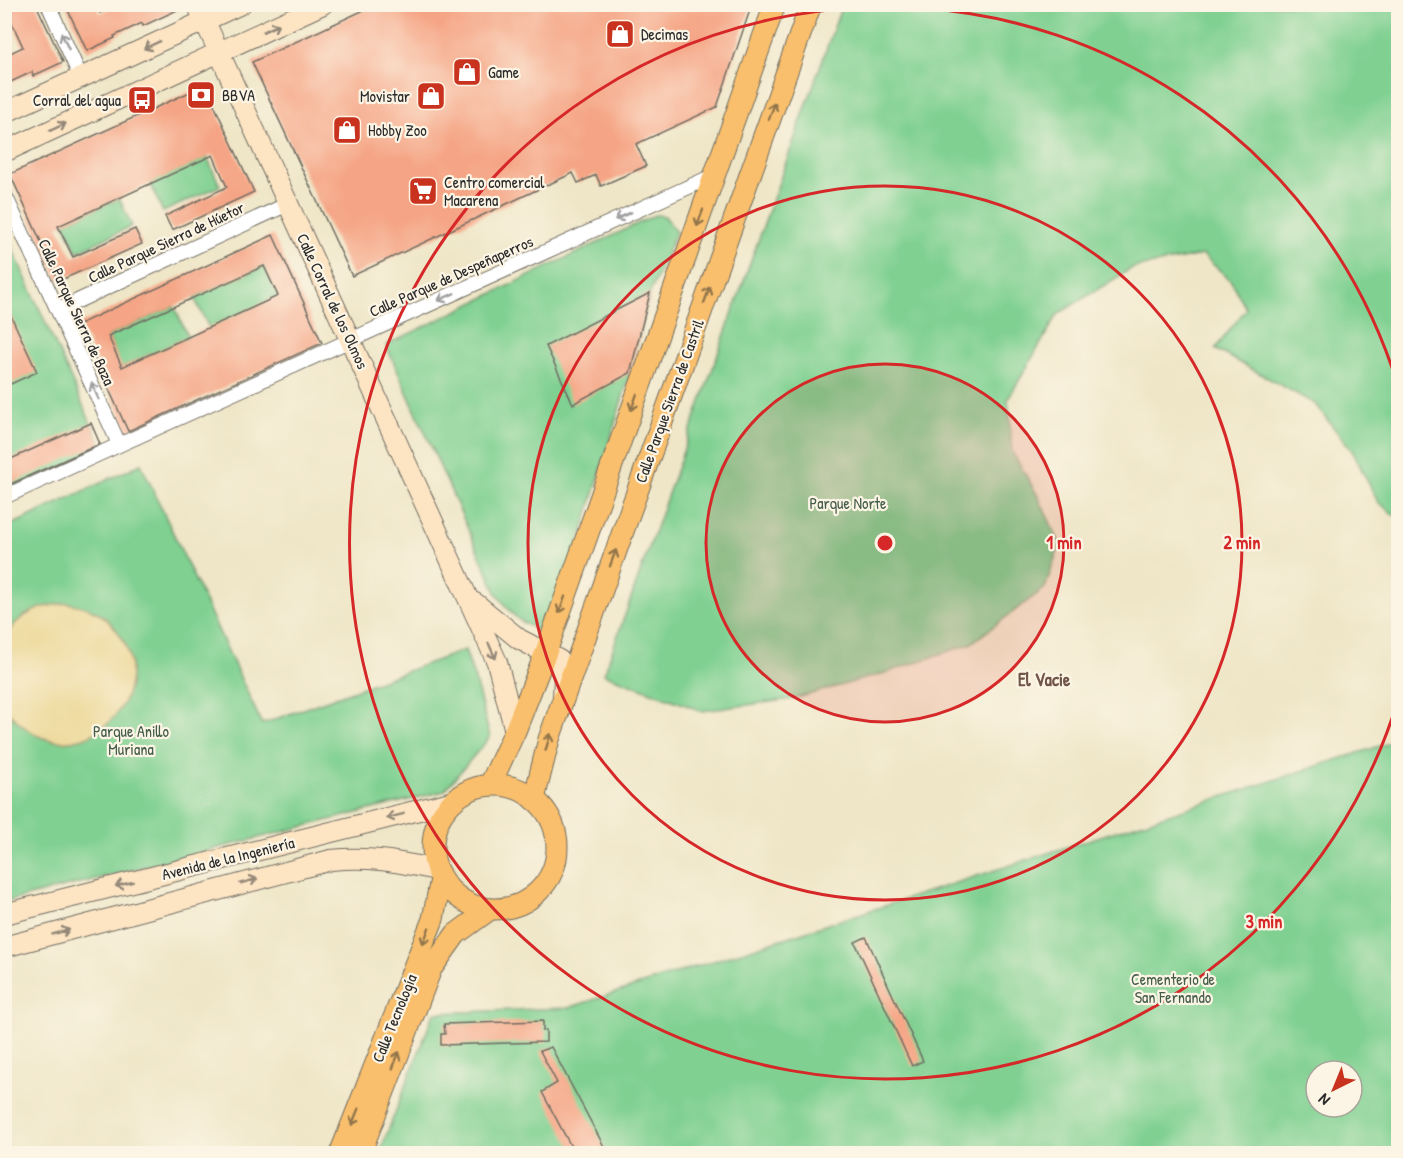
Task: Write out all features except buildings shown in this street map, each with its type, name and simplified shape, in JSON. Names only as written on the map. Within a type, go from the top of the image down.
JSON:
[{"type":"main road","name":"Calle Parque Sierra de Castril","points":[[489,785],[515,731],[546,652],[775,4]]},
{"type":"main road","name":"Calle Parque Sierra de Castril","points":[[534,799],[549,739],[811,4]]},
{"type":"main road","points":[[489,785],[513,787],[534,799],[555,828],[558,849],[548,882],[523,904],[489,910],[462,900],[439,875],[432,846],[438,822],[452,802],[469,790],[489,785]]},
{"type":"main road","name":"Calle Tecnología","points":[[340,1154],[433,919],[439,875]]},
{"type":"main road","name":"Calle Tecnología","points":[[360,1154],[431,969],[456,934],[489,910]]},
{"type":"street","points":[[48,4],[81,78]]},
{"type":"street","points":[[4,113],[81,78],[201,13],[241,4]]},
{"type":"street","points":[[4,152],[323,4]]},
{"type":"street","name":"Calle Corral de los Olmos","points":[[201,13],[497,662],[515,731]]},
{"type":"street","name":"Calle Parque de Despeñaperros","points":[[4,497],[715,175]]},
{"type":"street","name":"Calle Parque Sierra de Baza","points":[[4,194],[119,444]]},
{"type":"street","name":"Calle Parque Sierra de Húetor","points":[[58,310],[288,204]]},
{"type":"street","points":[[468,597],[519,639],[559,660],[564,679],[563,700]]},
{"type":"street","name":"Avenida de la Ingeniería","points":[[4,914],[452,802]]},
{"type":"street","name":"Avenida de la Ingeniería","points":[[4,947],[330,860],[358,857],[389,860],[439,875]]},
{"type":"green space","name":"Parque Norte","points":[[842,5],[1398,5],[1398,518],[1378,502],[1353,452],[1315,404],[1215,349],[1246,309],[1231,281],[1203,255],[1132,268],[1058,314],[1008,399],[1012,452],[1038,496],[1060,544],[1045,588],[970,644],[885,673],[793,699],[702,711],[604,674]]},
{"type":"green space","points":[[207,157],[220,186],[163,212],[150,183]]},
{"type":"green space","points":[[119,198],[132,226],[77,252],[64,223]]},
{"type":"green space","points":[[655,215],[665,216],[676,232],[650,293],[630,373],[552,634],[533,628],[519,620],[496,592],[386,345]]},
{"type":"green space","points":[[4,230],[103,450],[4,494]]},
{"type":"green space","points":[[264,266],[272,284],[279,281],[288,292],[209,328],[194,297]]},
{"type":"green space","points":[[174,306],[188,337],[112,372],[116,355],[108,336]]},
{"type":"green space","name":"Parque Anillo Muriana","points":[[141,464],[262,724],[465,650],[490,737],[444,791],[5,902],[5,528]]},
{"type":"green space","name":"Cementerio de San Fernando","points":[[1398,740],[1398,1153],[379,1154],[434,1013],[568,1008]]},
{"type":"sand","points":[[68,603],[85,607],[102,615],[112,625],[129,654],[131,676],[126,697],[115,715],[100,730],[80,739],[59,741],[31,732],[5,708],[5,637],[24,616],[40,608]]},
{"type":"place","name":"Decimas","points":[[620,34]]},
{"type":"place","name":"Game","points":[[467,72]]},
{"type":"place","name":"BBVA","points":[[201,95]]},
{"type":"place","name":"Movistar","points":[[431,96]]},
{"type":"place","name":"Corral del agua","points":[[142,100]]},
{"type":"place","name":"Hobby Zoo","points":[[347,130]]},
{"type":"place","name":"Centro comercial Macarena","points":[[423,191]]},
{"type":"district","name":"El Vacie","points":[[1044,679]]}]
